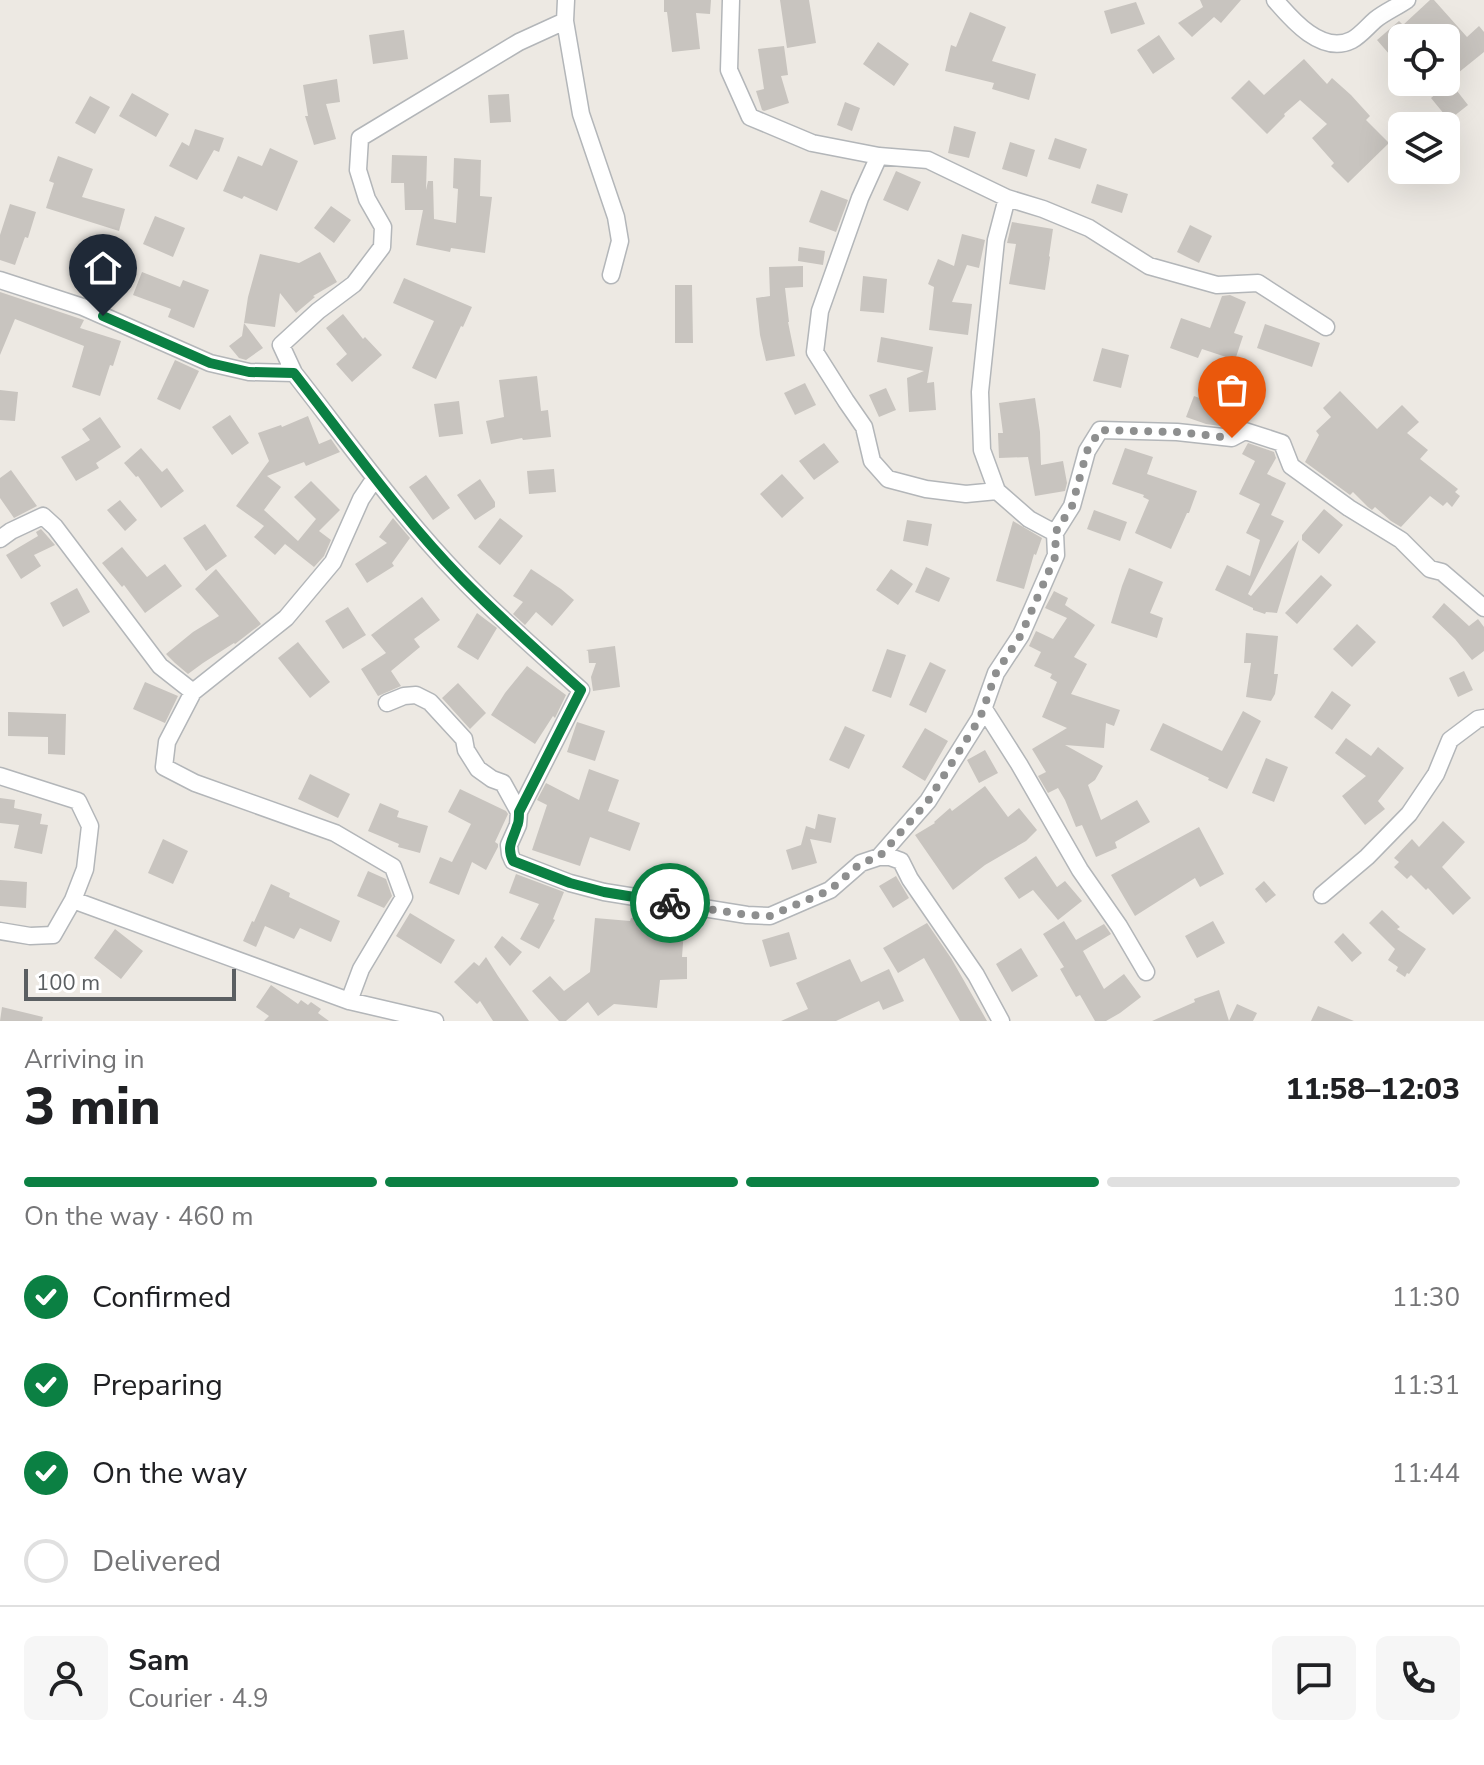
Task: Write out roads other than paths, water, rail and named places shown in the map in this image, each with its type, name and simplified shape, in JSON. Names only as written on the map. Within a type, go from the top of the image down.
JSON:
[{"type":"street","points":[[566,0],[565,21],[581,114],[616,217],[620,241],[611,275]]},
{"type":"street","points":[[731,0],[729,70],[750,117],[812,143],[879,156],[928,160],[1007,198],[1089,228],[1149,266],[1217,285],[1258,283],[1326,327]]},
{"type":"street","points":[[1275,0],[1318,40],[1333,45],[1355,39],[1375,20],[1407,0]]},
{"type":"street","points":[[565,21],[519,42],[360,138],[358,170],[367,199],[383,227],[382,247],[354,284],[281,345],[294,373],[386,493],[460,577],[581,690],[519,812],[518,825],[509,845],[513,861],[570,883],[604,892],[770,916],[830,890],[861,863],[890,857],[901,861],[976,975],[1001,1021]]},
{"type":"street","points":[[879,156],[860,198],[820,311],[815,352],[864,427],[872,461],[888,479],[926,489],[966,494],[997,491]]},
{"type":"street","points":[[1007,198],[996,240],[980,392],[982,450],[997,491],[1029,519],[1055,533]]},
{"type":"street","points":[[0,280],[83,307],[210,363],[249,372],[294,373]]},
{"type":"street","points":[[879,857],[928,801],[980,718],[996,673],[1021,635],[1056,555],[1055,533],[1072,506],[1087,451],[1100,430],[1177,432],[1232,438],[1245,431],[1282,443],[1291,466],[1349,508],[1401,540],[1430,569],[1442,572],[1484,608]]},
{"type":"street","points":[[349,1001],[361,969],[404,897],[393,867],[335,833],[195,783],[164,767],[167,742],[193,692],[286,618],[333,562],[361,499],[375,478]]},
{"type":"street","points":[[0,539],[43,516],[55,527],[160,666],[193,692]]},
{"type":"street","points":[[387,703],[416,695],[430,702],[464,739],[466,750],[478,769],[503,783],[519,812]]},
{"type":"street","points":[[984,709],[1080,870],[1146,972]]},
{"type":"street","points":[[1322,895],[1367,857],[1409,814],[1436,774],[1450,740],[1478,719],[1484,718]]},
{"type":"street","points":[[0,776],[78,801],[90,826],[85,869],[73,900],[53,935],[30,936],[0,931]]},
{"type":"street","points":[[73,900],[349,1001],[435,1021]]}]
